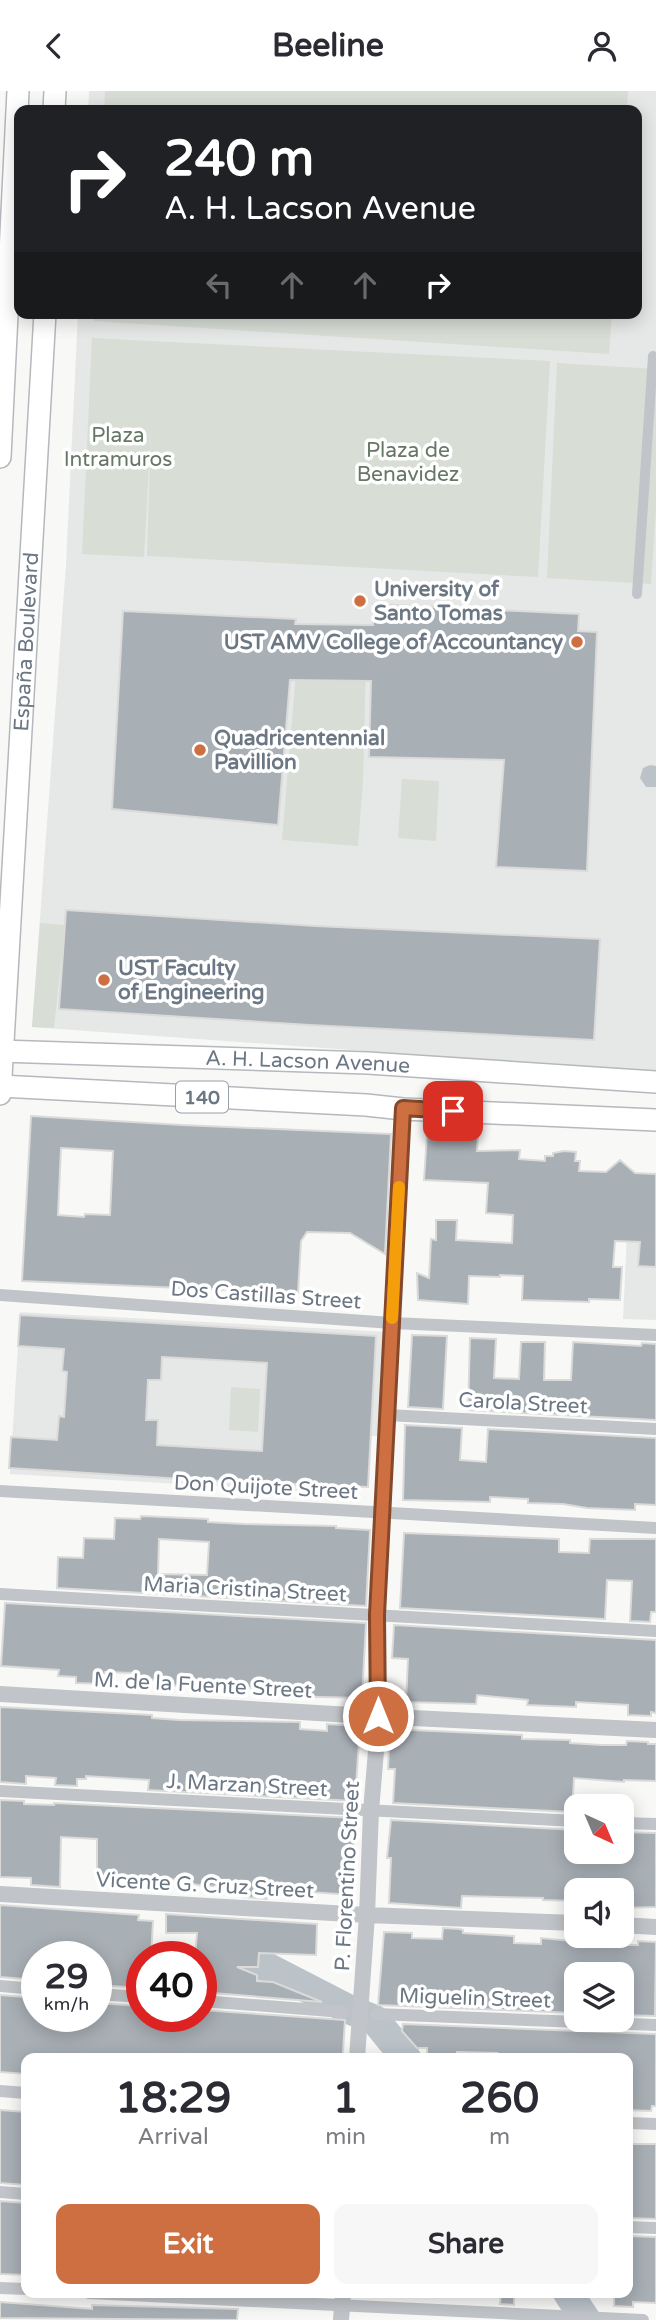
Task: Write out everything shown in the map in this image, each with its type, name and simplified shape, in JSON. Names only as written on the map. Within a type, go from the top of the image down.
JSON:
[{"type":"main road","points":[[0,457],[5,240],[14,137]]},
{"type":"main road","name":"España Boulevard","points":[[0,1094],[45,319]]},
{"type":"main road","name":"A. H. Lacson Avenue","points":[[1,1051],[368,1063],[656,1082]]},
{"type":"main road","name":"A. H. Lacson Avenue","points":[[0,1086],[656,1120]]},
{"type":"street","points":[[637,594],[653,356]]},
{"type":"street","name":"P. Florentino Street","points":[[357,2053],[378,1716],[377,1615],[403,1108]]},
{"type":"street","name":"Dos Castillas Street","points":[[0,1295],[392,1324],[656,1335]]},
{"type":"street","name":"Carola Street","points":[[387,1415],[656,1429]]},
{"type":"street","name":"Don Quijote Street","points":[[0,1491],[656,1528]]},
{"type":"street","name":"Maria Cristina Street","points":[[0,1594],[656,1631]]},
{"type":"street","name":"M. de la Fuente Street","points":[[0,1694],[656,1730]]},
{"type":"street","name":"J. Marzan Street","points":[[0,1791],[564,1820]]},
{"type":"street","points":[[634,1823],[656,1824]]},
{"type":"street","name":"Vicente G. Cruz Street","points":[[0,1894],[367,1915],[564,1923]]},
{"type":"street","points":[[634,1926],[656,1927]]},
{"type":"street","points":[[0,1986],[21,1988]]},
{"type":"street","points":[[217,2002],[343,2012]]},
{"type":"street","name":"Miguelin Street","points":[[376,2014],[656,2025]]},
{"type":"street","points":[[0,2091],[21,2093]]},
{"type":"street","points":[[633,2123],[656,2124]]},
{"type":"street","points":[[0,2192],[21,2194]]},
{"type":"street","points":[[633,2227],[656,2228]]},
{"type":"street","points":[[0,2288],[21,2289]]},
{"type":"street","points":[[186,2298],[643,2320]]},
{"type":"shaded area","name":"University of Santo Tomas","points":[[89,91],[656,91],[656,1072],[32,1027],[66,564],[78,319],[642,319],[642,105],[88,105]]},
{"type":"shaded area","points":[[656,766],[656,787],[646,787],[640,778],[643,768]]},
{"type":"shaded area","points":[[628,1211],[656,1212],[656,1320],[623,1319]]},
{"type":"shaded area","points":[[20,1312],[387,1332],[380,1436],[335,1436],[332,1493],[10,1474]]},
{"type":"green space","points":[[105,91],[628,91],[627,105],[104,105]]},
{"type":"green space","points":[[94,319],[612,319],[609,354]]},
{"type":"green space","name":"Plaza de Benavidez","points":[[92,338],[550,361],[538,577],[147,556],[151,428],[144,557],[82,554]]},
{"type":"green space","points":[[557,363],[656,369],[656,510],[651,584],[547,578]]},
{"type":"green space","points":[[300,624],[367,625],[363,781],[358,846],[282,840]]},
{"type":"green space","points":[[402,779],[439,781],[436,841],[398,838]]},
{"type":"green space","points":[[40,923],[65,925],[54,1028],[32,1027]]},
{"type":"green space","points":[[231,1387],[260,1389],[258,1432],[229,1430]]},
{"type":"building","points":[[373,604],[579,614],[578,631],[597,632],[587,871],[496,867],[504,760],[369,757],[371,681],[290,680],[278,825],[112,809],[123,611],[296,619],[295,624],[373,625]]},
{"type":"building","points":[[66,910],[316,926],[600,939],[594,1040],[59,1009]]},
{"type":"building","points":[[31,1116],[391,1134],[385,1254],[350,1233],[307,1232],[301,1241],[298,1293],[22,1281]],"holes":[[[61,1148],[113,1151],[110,1215],[58,1215]]]},
{"type":"building","points":[[427,1134],[478,1136],[477,1151],[520,1150],[519,1159],[545,1161],[545,1156],[553,1156],[553,1153],[576,1152],[575,1161],[580,1161],[579,1171],[606,1172],[620,1160],[635,1173],[656,1174],[656,1267],[638,1266],[640,1242],[615,1241],[613,1267],[622,1267],[620,1300],[522,1300],[523,1276],[500,1275],[469,1276],[468,1304],[418,1300],[417,1273],[429,1278],[431,1239],[436,1240],[436,1220],[457,1220],[456,1240],[512,1243],[513,1215],[486,1213],[488,1183],[424,1180]]},
{"type":"building","points":[[20,1315],[376,1336],[368,1487],[9,1468],[11,1437],[57,1440],[59,1416],[64,1417],[67,1372],[62,1371],[64,1349],[18,1346]],"holes":[[[162,1357],[267,1363],[262,1451],[157,1445],[158,1420],[146,1420],[148,1380],[161,1380]]]},
{"type":"building","points":[[412,1335],[447,1336],[443,1409],[408,1407]]},
{"type":"building","points":[[470,1338],[496,1339],[494,1378],[519,1379],[521,1342],[545,1342],[544,1380],[571,1380],[573,1342],[641,1346],[642,1343],[656,1344],[656,1420],[468,1410]]},
{"type":"building","points":[[405,1425],[462,1428],[460,1460],[486,1462],[488,1429],[656,1438],[656,1505],[635,1504],[635,1510],[528,1503],[528,1499],[490,1497],[490,1502],[403,1500]]},
{"type":"building","points":[[141,1516],[208,1519],[208,1522],[336,1526],[370,1530],[366,1606],[57,1588],[58,1557],[83,1558],[84,1538],[114,1539],[115,1518],[140,1519]],"holes":[[[159,1539],[209,1542],[207,1575],[158,1574]]]},
{"type":"building","points":[[404,1533],[559,1539],[559,1552],[589,1553],[590,1539],[656,1539],[656,1612],[651,1612],[650,1622],[630,1621],[632,1581],[607,1580],[605,1619],[400,1608]]},
{"type":"building","points":[[5,1603],[366,1623],[362,1698],[280,1696],[281,1692],[255,1688],[156,1685],[157,1680],[133,1679],[134,1673],[105,1672],[104,1684],[76,1683],[76,1677],[58,1676],[59,1670],[1,1666]]},
{"type":"building","points":[[394,1625],[656,1640],[656,1713],[651,1712],[651,1716],[628,1715],[628,1705],[576,1702],[576,1707],[527,1705],[528,1700],[477,1695],[476,1704],[406,1702],[408,1659],[392,1658]]},
{"type":"building","points":[[0,1707],[152,1715],[152,1718],[179,1720],[300,1722],[300,1729],[327,1731],[327,1724],[360,1726],[355,1801],[148,1790],[149,1780],[86,1776],[86,1779],[77,1779],[77,1786],[55,1785],[56,1778],[26,1776],[26,1784],[0,1782]]},
{"type":"building","points":[[390,1729],[522,1735],[522,1739],[570,1740],[570,1743],[602,1745],[626,1745],[627,1741],[656,1744],[656,1781],[624,1782],[574,1778],[573,1794],[564,1794],[564,1812],[393,1803],[395,1769],[388,1769]]},
{"type":"building","points":[[0,1800],[24,1801],[24,1804],[54,1803],[355,1818],[352,1895],[268,1889],[267,1899],[243,1897],[244,1887],[205,1886],[186,1883],[186,1880],[121,1877],[121,1881],[97,1880],[97,1839],[61,1837],[60,1887],[31,1885],[31,1878],[0,1877]]},
{"type":"building","points":[[391,1820],[564,1829],[564,1864],[634,1864],[634,1832],[656,1833],[656,1907],[634,1908],[634,1878],[564,1878],[564,1901],[462,1896],[461,1908],[389,1903],[391,1858],[387,1858]]},
{"type":"building","points":[[0,1905],[139,1915],[138,1920],[153,1921],[152,1941],[126,1941],[126,1987],[112,1986],[112,1941],[21,1941],[21,1979],[0,1977]]},
{"type":"building","points":[[166,1914],[317,1924],[316,1955],[259,1953],[258,1967],[237,1967],[257,1975],[257,1981],[273,1982],[322,2002],[217,1993],[217,1941],[196,1941],[197,1933],[166,1933]]},
{"type":"building","points":[[443,1928],[460,1929],[463,1933],[514,1936],[514,1943],[541,1944],[541,1938],[564,1940],[564,1948],[634,1948],[638,1941],[656,1942],[655,2016],[634,2015],[634,1962],[564,1962],[564,2013],[378,2005],[384,1932],[412,1933],[412,1938],[442,1939]]},
{"type":"building","points":[[0,1995],[21,1997],[21,2032],[112,2032],[112,2004],[126,2005],[126,2032],[217,2032],[217,2011],[345,2020],[343,2053],[21,2053],[21,2074],[0,2072]]},
{"type":"building","points":[[403,2024],[656,2034],[656,2106],[652,2106],[651,2111],[633,2110],[633,2053],[427,2053],[427,2048],[417,2048],[402,2031]]},
{"type":"building","points":[[0,2110],[21,2112],[21,2185],[0,2183]]},
{"type":"building","points":[[633,2144],[656,2144],[656,2219],[633,2218]]},
{"type":"building","points":[[0,2201],[21,2203],[21,2275],[0,2274]]},
{"type":"building","points":[[633,2236],[656,2237],[656,2303],[633,2302],[633,2307],[614,2306],[614,2298],[633,2298]]},
{"type":"building","points":[[501,2298],[514,2298],[514,2305],[500,2304]]},
{"type":"building","points":[[0,2302],[92,2309],[92,2305],[238,2309],[237,2320],[0,2318]]},
{"type":"waterway","points":[[222,1944],[346,2008],[375,2020],[402,2053]]},
{"type":"waterway","points":[[571,2298],[586,2320]]},
{"type":"slow traffic","points":[[392,1318],[399,1187]]},
{"type":"place","name":"University of Santo Tomas","points":[[360,601]]},
{"type":"place","name":"UST AMV College of Accountancy","points":[[577,642]]},
{"type":"place","name":"Quadricentennial Pavillion","points":[[200,750]]},
{"type":"place","name":"UST Faculty of Engineering","points":[[104,980]]},
{"type":"route","points":[[378,1716],[377,1615],[403,1108],[453,1111]]},
{"type":"park label","name":"Plaza Intramuros","points":[[118,447]]}]
